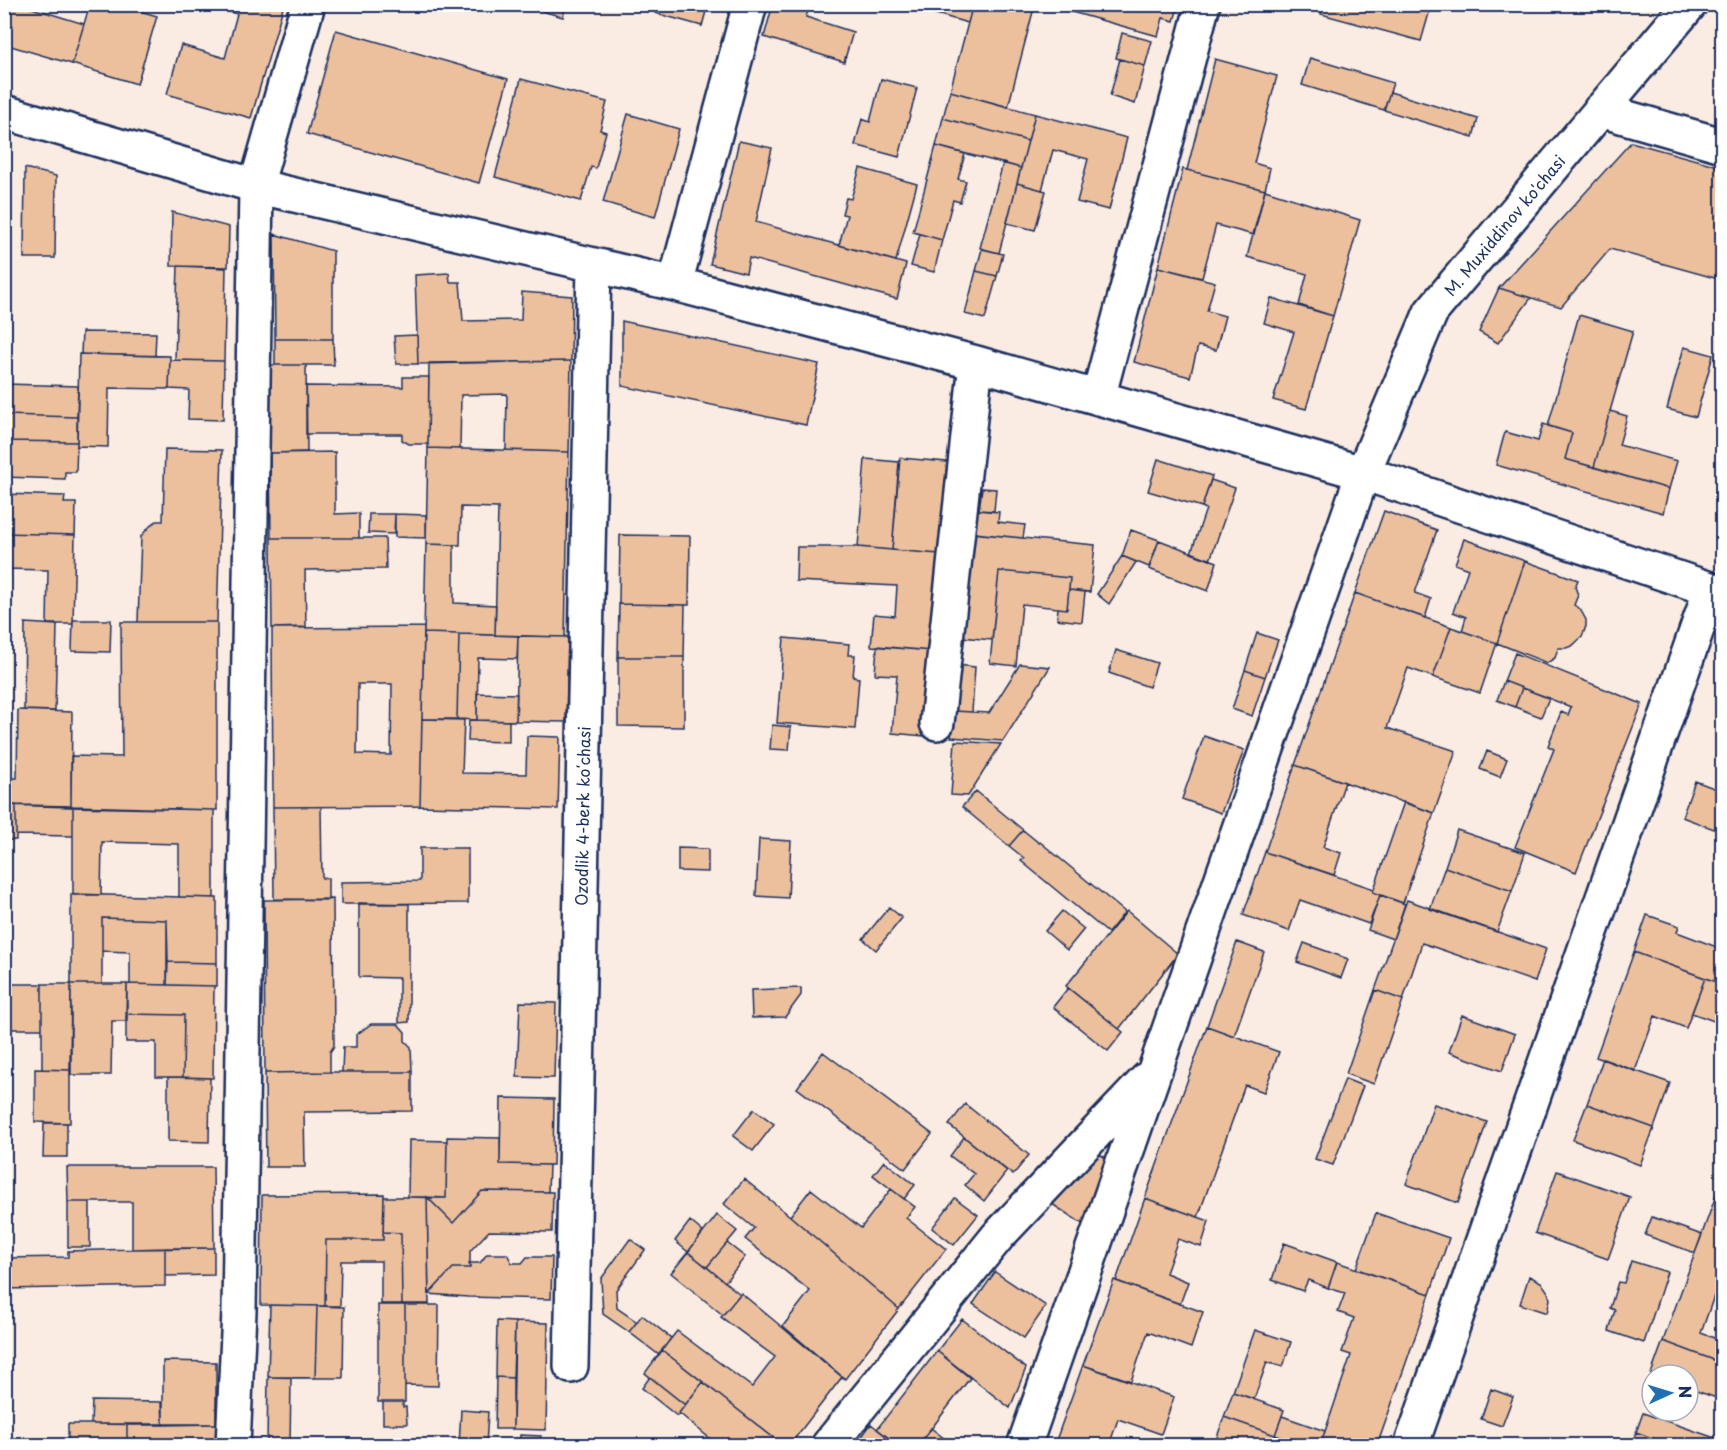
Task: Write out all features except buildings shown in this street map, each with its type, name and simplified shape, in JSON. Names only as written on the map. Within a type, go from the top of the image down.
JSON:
[{"type":"street","points":[[233,1446],[239,1311],[255,186],[308,4]]},
{"type":"street","points":[[675,284],[750,4]]},
{"type":"street","points":[[1098,398],[1203,4]]},
{"type":"street","name":"M. Muxiddinov ko'chasi","points":[[1024,1446],[1363,473],[1431,312],[1690,4]]},
{"type":"street","points":[[1600,110],[1722,145]]},
{"type":"street","points":[[4,112],[255,186],[675,284],[976,363],[1363,473],[1717,591],[1411,1446]]},
{"type":"street","name":"Ozodlik 4-berk koʻchasi","points":[[571,1366],[594,266]]},
{"type":"street","points":[[937,723],[976,363]]},
{"type":"street","points":[[828,1446],[998,1236],[1154,1071]]}]
